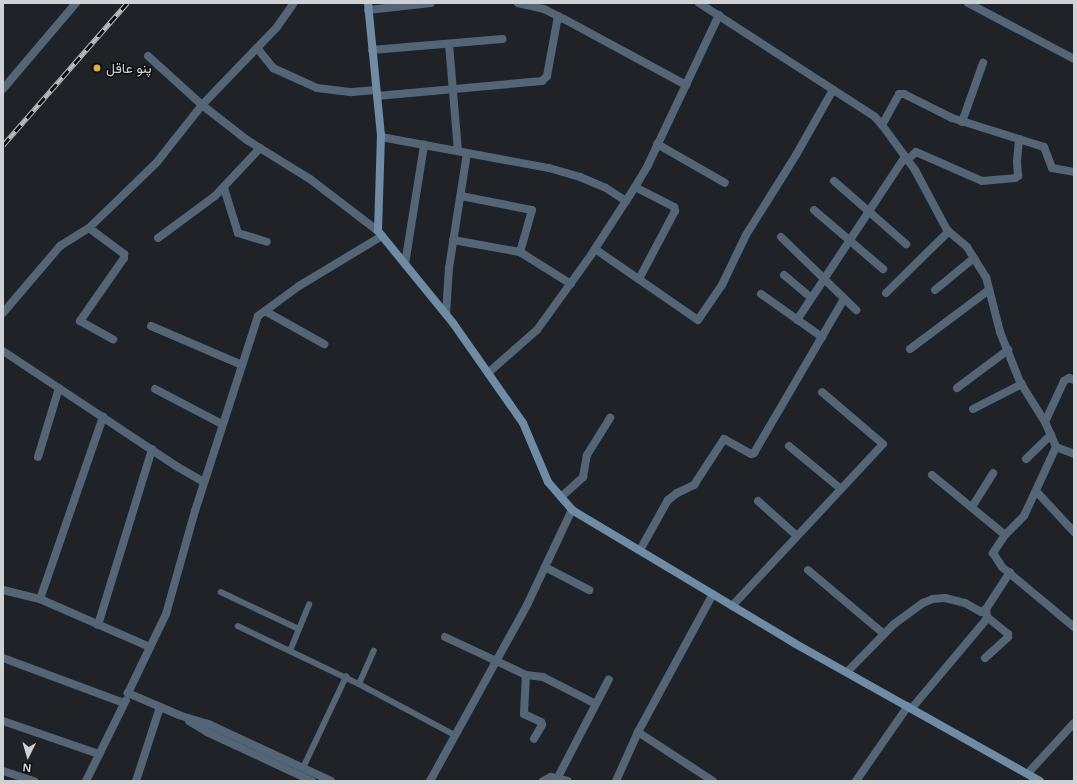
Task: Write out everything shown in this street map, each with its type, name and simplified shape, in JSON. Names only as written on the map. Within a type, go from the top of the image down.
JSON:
[{"type":"street","points":[[3,89],[76,3]]},
{"type":"street","points":[[3,313],[60,246],[88,228],[157,162],[202,105],[277,27],[294,3]]},
{"type":"street","points":[[380,234],[381,138],[368,6],[431,3]]},
{"type":"street","points":[[518,3],[544,9],[686,85]]},
{"type":"street","points":[[699,3],[874,116],[882,125],[906,158],[949,231],[967,247],[986,277],[1008,350],[1022,384],[1045,422],[1056,447],[1074,454]]},
{"type":"street","points":[[973,4],[1074,59]]},
{"type":"street","points":[[488,373],[537,330],[595,249],[635,187],[719,15]]},
{"type":"street","points":[[256,48],[273,68],[317,88],[377,93],[542,81],[547,76],[558,16]]},
{"type":"street","points":[[372,50],[503,39]]},
{"type":"street","points":[[449,44],[458,151]]},
{"type":"street","points":[[148,56],[202,105],[260,148],[310,179],[380,234],[446,314],[523,423],[548,482],[572,510],[732,606],[1033,778],[1074,723]]},
{"type":"street","points":[[962,122],[983,63]]},
{"type":"street","points":[[595,249],[698,320],[722,285],[746,235],[796,155],[833,90]]},
{"type":"street","points":[[882,125],[899,94],[904,94],[962,122],[1044,147],[1052,168],[1074,172]]},
{"type":"street","points":[[381,138],[458,151],[580,177],[606,188],[626,200]]},
{"type":"street","points":[[797,320],[823,279],[906,158],[916,152],[982,181],[1015,178],[1018,176],[1016,162],[1019,139]]},
{"type":"street","points":[[657,144],[725,183]]},
{"type":"street","points":[[404,264],[424,145]]},
{"type":"street","points":[[158,238],[224,188],[260,148]]},
{"type":"street","points":[[446,314],[454,240],[467,153]]},
{"type":"street","points":[[834,181],[906,244]]},
{"type":"street","points":[[635,187],[674,207],[675,211],[639,279]]},
{"type":"street","points":[[224,188],[238,233],[267,242]]},
{"type":"street","points":[[461,196],[532,210],[520,252]]},
{"type":"street","points":[[814,210],[851,240],[883,269]]},
{"type":"street","points":[[88,228],[124,254],[124,258],[80,321],[113,339]]},
{"type":"street","points":[[886,293],[949,231]]},
{"type":"street","points":[[86,781],[166,614],[204,482],[258,316],[299,286],[380,234]]},
{"type":"street","points":[[781,237],[856,310]]},
{"type":"street","points":[[454,240],[520,252],[571,284]]},
{"type":"street","points":[[935,290],[974,258]]},
{"type":"street","points":[[784,275],[811,298]]},
{"type":"street","points":[[910,349],[989,290]]},
{"type":"street","points":[[761,294],[822,338]]},
{"type":"street","points":[[640,550],[668,500],[677,492],[694,485],[724,439],[751,454],[754,453],[844,299]]},
{"type":"street","points":[[265,311],[324,344]]},
{"type":"street","points":[[151,326],[242,365]]},
{"type":"street","points":[[957,388],[1008,350]]},
{"type":"street","points":[[3,351],[204,482]]},
{"type":"street","points":[[1045,422],[1064,381],[1070,378],[1074,380]]},
{"type":"street","points":[[973,409],[1022,384]]},
{"type":"street","points":[[38,457],[59,388]]},
{"type":"street","points":[[155,389],[222,424]]},
{"type":"street","points":[[732,606],[883,444],[822,392]]},
{"type":"street","points":[[40,599],[103,417]]},
{"type":"street","points":[[561,497],[583,477],[588,455],[610,418]]},
{"type":"street","points":[[1026,459],[1051,435]]},
{"type":"street","points":[[789,446],[841,489]]},
{"type":"street","points":[[1056,447],[1024,516],[1005,535],[993,553],[995,560],[1074,627]]},
{"type":"street","points":[[98,624],[152,449]]},
{"type":"street","points":[[972,507],[993,473]]},
{"type":"street","points":[[932,475],[1005,535]]},
{"type":"street","points":[[1036,491],[1074,532]]},
{"type":"street","points":[[758,501],[797,536]]},
{"type":"street","points":[[430,781],[545,567],[572,510]]},
{"type":"street","points":[[545,567],[589,590]]},
{"type":"street","points":[[808,570],[884,634]]},
{"type":"street","points":[[856,781],[910,707],[987,613],[1010,572]]},
{"type":"street","points":[[3,590],[40,599],[150,647]]},
{"type":"street","points":[[616,781],[638,732],[713,594]]},
{"type":"street","points":[[847,672],[884,634],[907,614],[933,599],[945,598],[987,613],[1008,634],[985,658]]},
{"type":"street","points":[[445,637],[496,659],[526,675],[543,677],[592,702]]},
{"type":"street","points":[[3,658],[124,703]]},
{"type":"street","points":[[526,675],[524,714],[541,722],[542,725],[534,739]]},
{"type":"street","points":[[558,778],[609,679]]},
{"type":"street","points":[[128,693],[179,715],[208,724],[331,781]]},
{"type":"street","points":[[136,781],[160,707]]},
{"type":"street","points":[[179,715],[207,732],[312,781]]},
{"type":"street","points":[[3,721],[99,754]]},
{"type":"street","points":[[638,732],[713,781]]},
{"type":"street","points":[[3,770],[34,781]]},
{"type":"street","points":[[543,781],[551,777],[568,781]]},
{"type":"lane","points":[[221,592],[300,629]]},
{"type":"lane","points":[[290,651],[309,605]]},
{"type":"lane","points":[[238,626],[359,684],[455,735]]},
{"type":"lane","points":[[359,684],[374,651]]},
{"type":"lane","points":[[303,768],[346,678]]},
{"type":"railway","points":[[3,145],[127,3]]},
{"type":"place","name":"پنو عاقل","points":[[97,68]]}]
